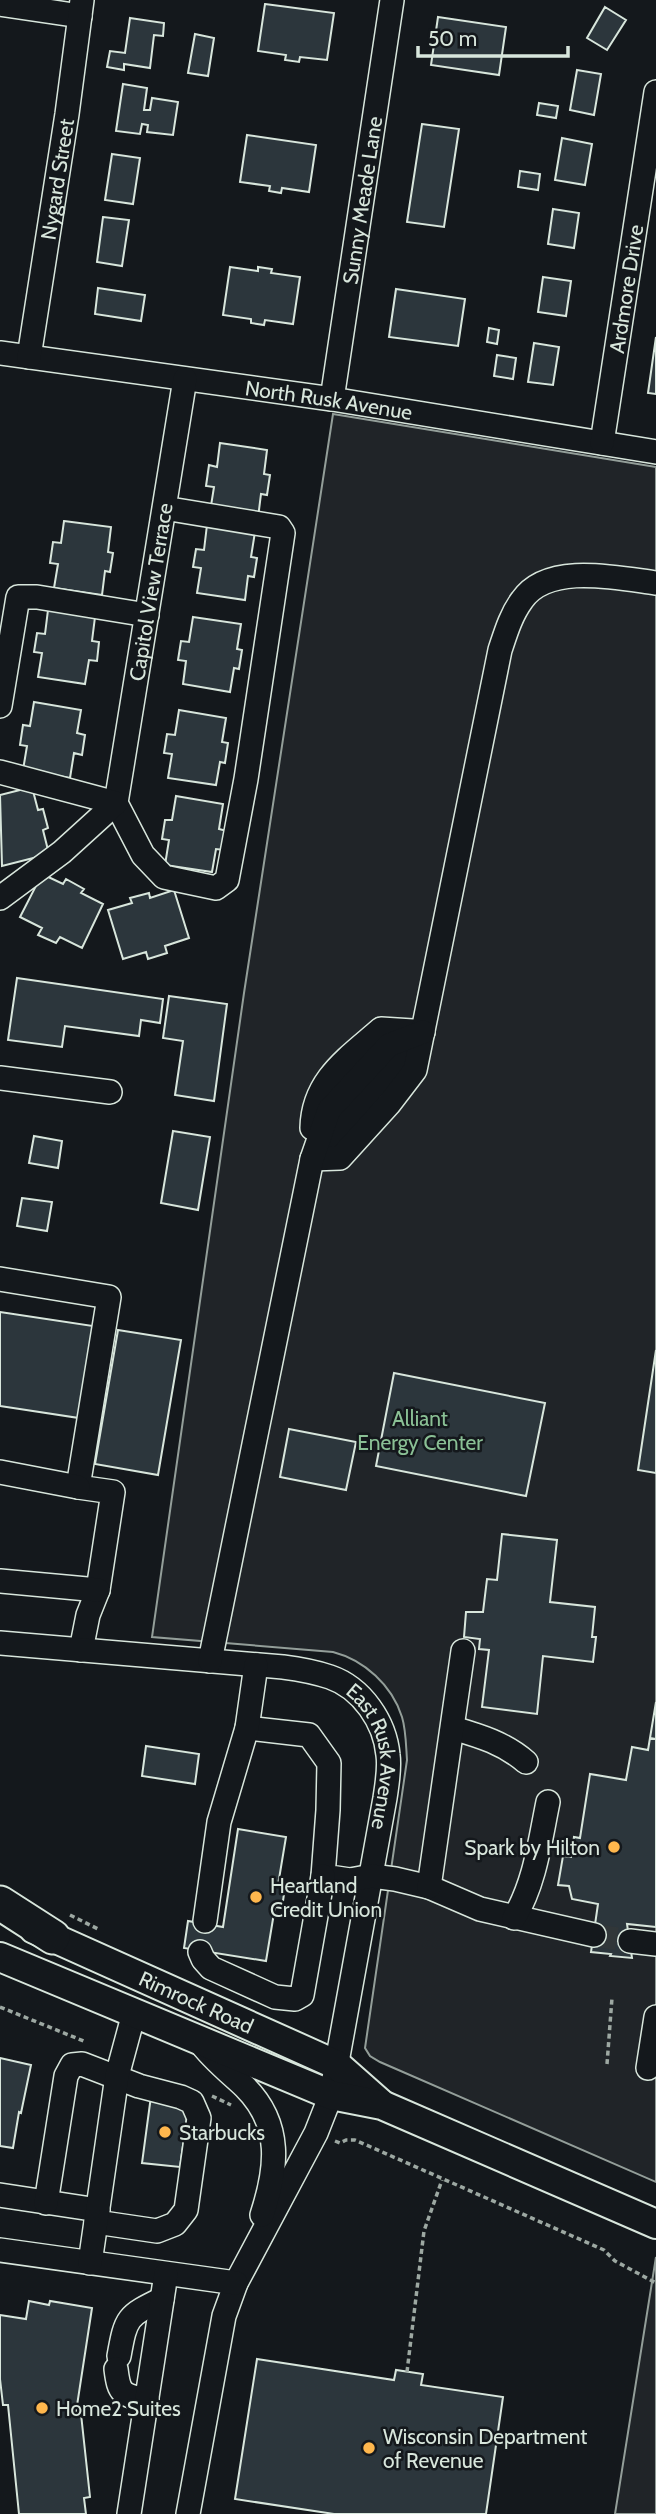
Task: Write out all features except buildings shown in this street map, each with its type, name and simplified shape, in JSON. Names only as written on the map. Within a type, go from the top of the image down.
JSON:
[{"type":"highway","points":[[0,1903],[53,1937]]},
{"type":"main road","name":"Rimrock Road","points":[[0,1915],[337,2065],[382,2105]]},
{"type":"main road","name":"Rimrock Road","points":[[0,1957],[331,2095],[382,2105],[656,2224]]},
{"type":"street","name":"Sunny Meade Lane","points":[[332,399],[392,0]]},
{"type":"street","points":[[0,4],[81,8]]},
{"type":"street","name":"Nygard Street","points":[[29,357],[81,8]]},
{"type":"street","name":"Ardmore Drive","points":[[601,443],[656,92]]},
{"type":"street","name":"North Rusk Avenue","points":[[0,352],[332,399],[656,452]]},
{"type":"street","name":"Capitol View Terrace","points":[[116,803],[185,379]]},
{"type":"street","points":[[0,772],[116,803],[143,855],[164,877],[216,888],[227,880],[246,779],[283,533],[279,527],[164,508]]},
{"type":"street","points":[[312,1159],[423,1032],[500,650],[509,623],[523,597],[543,582],[562,577],[599,575],[656,583]]},
{"type":"street","points":[[0,706],[18,597],[37,597],[147,615]]},
{"type":"street","points":[[0,898],[62,852],[116,803]]},
{"type":"street","points":[[209,1661],[312,1159],[313,1108],[334,1070],[381,1029],[423,1032]]},
{"type":"street","points":[[0,1078],[110,1093]]},
{"type":"street","points":[[0,1279],[109,1297],[78,1487]]},
{"type":"street","points":[[0,1472],[113,1492],[98,1590],[88,1615],[81,1650]]},
{"type":"street","points":[[0,1581],[98,1590]]},
{"type":"street","name":"East Rusk Avenue","points":[[0,1643],[256,1665],[332,1677],[363,1697],[385,1736],[389,1767],[372,1876],[331,2095],[316,2133],[240,2276]]},
{"type":"street","points":[[429,1887],[463,1651]]},
{"type":"street","points":[[205,1922],[219,1822],[247,1728],[256,1665]]},
{"type":"street","points":[[200,1952],[202,1959],[211,1968],[275,1997],[295,2000],[302,1995],[323,1876],[329,1763],[309,1735],[247,1728]]},
{"type":"street","points":[[453,1728],[511,1749],[526,1762]]},
{"type":"street","points":[[514,1918],[524,1902],[533,1875],[548,1802]]},
{"type":"street","points":[[323,1876],[349,1880],[372,1876],[395,1879],[429,1887],[480,1909],[594,1935]]},
{"type":"street","points":[[630,1941],[656,1944]]},
{"type":"street","points":[[90,2263],[117,2076],[134,2012]]},
{"type":"street","points":[[648,2068],[656,2017]]},
{"type":"street","points":[[188,2514],[224,2316],[271,2180],[275,2156],[268,2121],[255,2098],[209,2055],[199,2040]]},
{"type":"street","points":[[0,2195],[46,2203],[157,2231],[175,2224],[186,2210],[200,2118],[192,2102],[181,2096],[139,2086],[82,2064],[72,2065],[66,2076],[46,2203]]},
{"type":"street","points":[[0,2250],[166,2274],[240,2276]]},
{"type":"street","points":[[129,2514],[166,2274]]},
{"type":"street","points":[[147,2400],[127,2396],[118,2387],[118,2362],[125,2324],[136,2312],[162,2299]]},
{"type":"path","points":[[607,2064],[612,1998]]},
{"type":"path","points":[[407,2372],[424,2231],[427,2216],[442,2180]]},
{"type":"path","points":[[625,2266],[656,2283]]},
{"type":"green space","name":"Alliant Energy Center","points":[[333,414],[656,467],[656,2182],[380,2062],[370,2056],[365,2048],[407,1760],[402,1717],[384,1684],[355,1661],[333,1652],[152,1637],[244,993]]},
{"type":"green space","points":[[656,2257],[656,2514],[615,2514]]},
{"type":"tunnel","points":[[594,1935],[630,1941]]},
{"type":"place","name":"Spark by Hilton","points":[[614,1847]]},
{"type":"place","name":"Heartland Credit Union","points":[[256,1897]]},
{"type":"place","name":"Starbucks","points":[[165,2132]]},
{"type":"place","name":"Home2 Suites","points":[[42,2408]]},
{"type":"place","name":"Wisconsin Department of Revenue","points":[[369,2448]]}]
